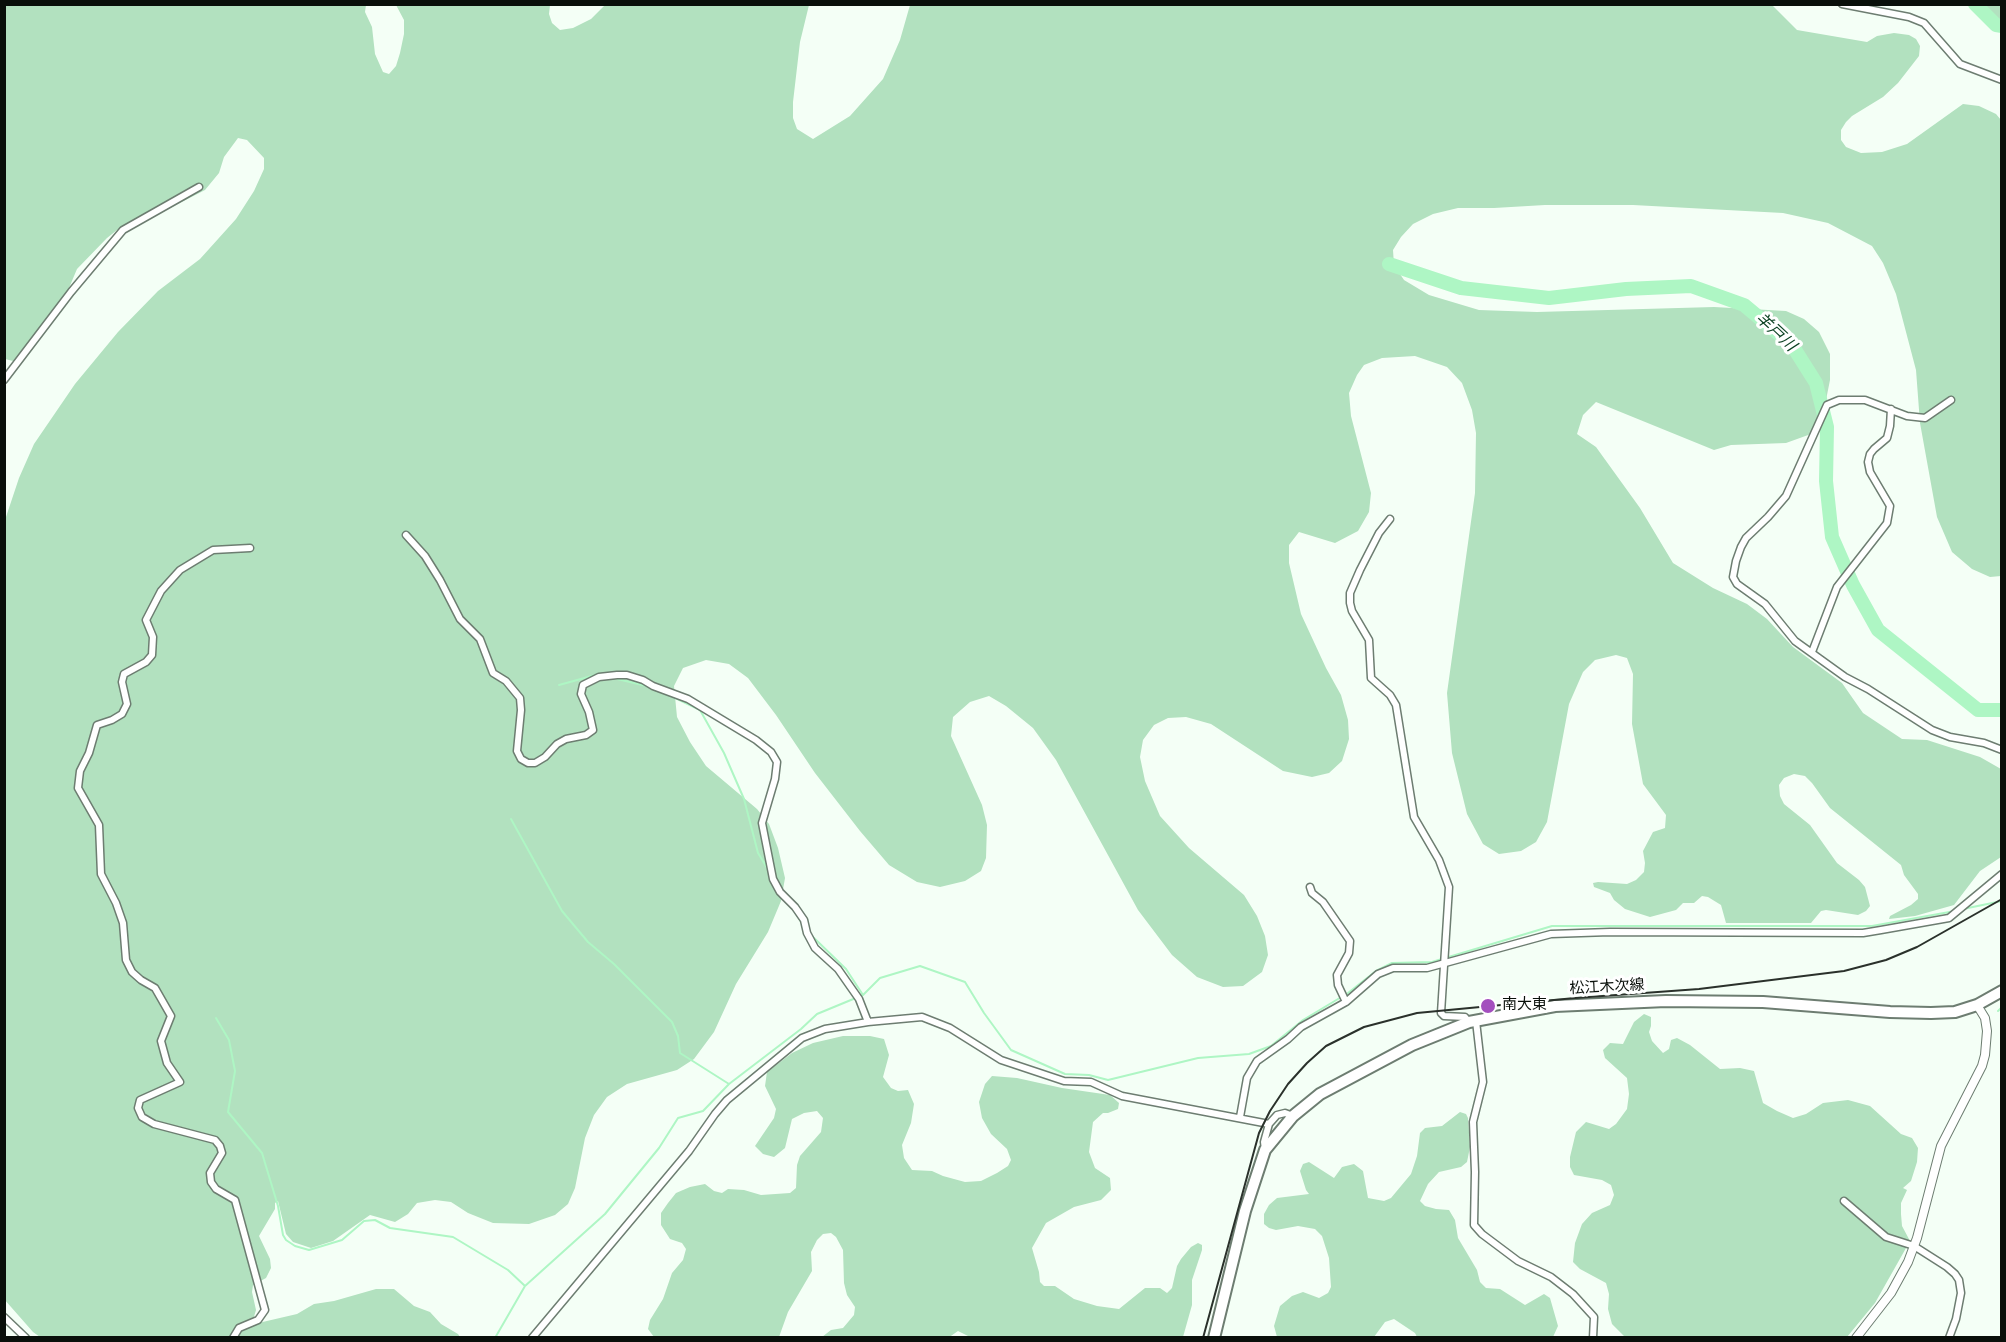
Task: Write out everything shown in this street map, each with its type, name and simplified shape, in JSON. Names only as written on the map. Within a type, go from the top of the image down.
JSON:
[{"type":"main road","name":"松江木次線","points":[[1214,1338],[1245,1211],[1265,1150],[1293,1116],[1320,1094],[1412,1045],[1473,1022],[1555,1006],[1655,1001],[1763,1002],[1931,1013],[1955,1011],[1977,1005],[2001,991]]},
{"type":"street","points":[[1842,4],[1909,17],[1924,23],[1960,64],[2001,80]]},
{"type":"street","points":[[4,380],[71,292],[123,230],[199,187]]},
{"type":"street","points":[[1951,400],[1925,418],[1907,416],[1865,400],[1839,400],[1827,405],[1786,496],[1746,538],[1736,561],[1733,577],[1737,584],[1765,604],[1795,640],[1845,677],[1932,730],[1950,737],[1984,743],[2001,750]]},
{"type":"street","points":[[1812,652],[1837,587],[1887,523],[1890,506],[1870,472],[1868,462],[1870,454],[1887,438],[1891,409]]},
{"type":"street","points":[[1390,519],[1378,533],[1360,570],[1350,593],[1350,603],[1369,640],[1371,678],[1390,695],[1396,705],[1414,816],[1439,860],[1449,887],[1441,1015],[1465,1017],[1473,1022],[1483,1082],[1473,1122],[1474,1224],[1482,1234],[1518,1261],[1551,1277],[1573,1294],[1594,1317],[1596,1323],[1593,1338]]},
{"type":"street","points":[[405,535],[425,556],[460,619],[480,639],[487,661],[494,673],[506,681],[520,698],[517,751],[521,759],[528,763],[535,763],[545,757],[557,744],[566,739],[586,735],[593,730],[589,712],[581,694],[583,685],[598,677],[617,675],[627,675],[643,680],[661,690],[688,699],[756,740],[771,752],[777,762],[775,779],[762,824],[773,879],[780,892],[804,920],[807,933],[815,948],[838,969],[859,999],[868,1022]]},
{"type":"street","points":[[233,1338],[239,1328],[258,1320],[265,1310],[235,1200],[216,1190],[211,1182],[210,1173],[222,1153],[215,1140],[154,1124],[142,1117],[138,1108],[140,1100],[180,1082],[167,1063],[161,1041],[171,1016],[154,988],[132,972],[126,960],[123,923],[116,903],[101,874],[99,825],[78,788],[80,771],[89,753],[97,725],[122,714],[127,704],[122,682],[124,674],[146,662],[152,655],[153,637],[146,620],[161,591],[180,570],[213,550],[250,548]]},
{"type":"street","points":[[1240,1118],[1245,1086],[1253,1065],[1301,1027],[1378,974],[1393,968],[1427,968],[1444,960],[1551,934],[1610,932],[1863,933],[1949,918],[2001,874]]},
{"type":"street","points":[[1310,887],[1312,893],[1323,902],[1350,941],[1349,953],[1337,975],[1338,986],[1344,998]]},
{"type":"street","points":[[1856,1338],[1891,1293],[1900,1277],[1914,1246],[1941,1146],[1978,1076],[1985,1055],[1987,1027],[1977,1005]]},
{"type":"street","points":[[532,1338],[689,1151],[727,1100],[802,1038],[825,1029],[922,1017],[950,1028],[1001,1060],[1064,1082],[1091,1082],[1122,1096],[1269,1125]]},
{"type":"street","points":[[1265,1150],[1264,1142],[1269,1125],[1277,1115],[1285,1113],[1293,1116]]},
{"type":"street","points":[[1844,1201],[1886,1237],[1914,1246],[1947,1267],[1959,1280],[1961,1293],[1956,1319],[1949,1338]]},
{"type":"street","points":[[4,1317],[26,1338]]},
{"type":"green space","points":[[1771,4],[1797,30],[1867,42],[1877,36],[1894,33],[1909,35],[1916,39],[1920,46],[1919,56],[1898,83],[1883,97],[1846,122],[1841,130],[1841,140],[1846,147],[1861,153],[1882,152],[1907,144],[1963,104],[1979,106],[1996,114],[2001,120],[2001,576],[1990,577],[1972,569],[1952,552],[1937,517],[1920,423],[1916,370],[1896,294],[1883,263],[1872,246],[1828,223],[1783,213],[1633,205],[1458,208],[1433,214],[1413,224],[1393,250],[1394,265],[1404,280],[1429,295],[1479,310],[1537,312],[1714,307],[1786,311],[1804,319],[1819,332],[1830,354],[1830,380],[1824,410],[1811,434],[1786,443],[1731,445],[1714,450],[1596,402],[1583,415],[1577,434],[1596,447],[1640,508],[1673,563],[1713,588],[1747,604],[1767,619],[1793,647],[1842,683],[1863,713],[1902,739],[1927,740],[1980,757],[2001,769],[2001,857],[1980,871],[1954,905],[1915,916],[1889,919],[1890,916],[1918,899],[1918,894],[1904,875],[1901,865],[1830,808],[1805,776],[1794,774],[1784,778],[1779,785],[1780,796],[1784,804],[1810,825],[1837,863],[1865,887],[1870,906],[1866,911],[1858,915],[1821,911],[1811,923],[1726,923],[1721,905],[1702,896],[1694,903],[1683,903],[1676,910],[1650,917],[1625,909],[1614,900],[1610,893],[1594,887],[1593,883],[1598,882],[1627,884],[1636,880],[1644,872],[1643,851],[1653,832],[1665,828],[1666,815],[1643,784],[1632,724],[1633,674],[1627,658],[1616,655],[1595,660],[1583,672],[1569,704],[1547,822],[1536,842],[1521,851],[1499,854],[1483,844],[1467,814],[1452,753],[1447,693],[1475,493],[1476,433],[1472,410],[1462,383],[1447,367],[1415,356],[1382,358],[1364,365],[1349,393],[1351,416],[1371,493],[1369,512],[1358,531],[1335,543],[1299,532],[1289,545],[1289,563],[1301,614],[1341,695],[1348,720],[1349,739],[1342,761],[1329,773],[1312,777],[1283,771],[1211,724],[1186,717],[1168,718],[1154,725],[1143,740],[1140,757],[1145,781],[1160,816],[1189,848],[1244,895],[1257,916],[1265,936],[1268,955],[1262,972],[1243,986],[1223,987],[1197,977],[1172,955],[1138,910],[1056,760],[1033,728],[1006,706],[989,696],[970,702],[953,717],[951,736],[982,805],[987,825],[986,858],[981,871],[965,881],[940,887],[917,882],[889,865],[815,773],[748,678],[729,664],[706,660],[683,668],[674,686],[677,717],[706,766],[757,809],[769,824],[778,848],[785,878],[781,901],[768,932],[736,984],[714,1032],[694,1059],[677,1070],[627,1084],[607,1097],[594,1115],[585,1138],[575,1188],[568,1204],[555,1215],[529,1224],[493,1223],[468,1213],[451,1202],[435,1200],[417,1203],[408,1214],[395,1222],[370,1215],[333,1241],[311,1248],[293,1242],[286,1234],[278,1201],[259,1236],[270,1259],[271,1268],[266,1278],[253,1285],[252,1292],[256,1310],[254,1324],[297,1314],[314,1304],[376,1289],[394,1289],[414,1306],[430,1312],[441,1324],[460,1337],[40,1337],[4,1299],[5,520],[19,478],[34,444],[75,384],[118,332],[158,291],[200,259],[236,219],[254,191],[264,169],[264,158],[247,140],[238,138],[224,157],[219,173],[205,190],[143,222],[122,226],[107,238],[77,269],[58,314],[29,354],[13,361],[5,359],[5,5],[366,5],[365,12],[372,27],[375,54],[383,72],[389,74],[396,66],[404,34],[404,20],[396,5],[550,5],[549,14],[552,23],[560,30],[573,28],[591,19],[605,5],[809,5],[800,42],[793,118],[797,129],[813,139],[850,116],[883,79],[900,40],[910,5]]},
{"type":"green space","points":[[1978,5],[2001,5],[2001,26],[1996,27],[1988,21]]},
{"type":"green space","points":[[1644,1014],[1651,1017],[1649,1032],[1652,1041],[1663,1053],[1669,1049],[1671,1040],[1677,1038],[1690,1045],[1720,1069],[1740,1068],[1754,1071],[1763,1103],[1777,1111],[1793,1118],[1806,1114],[1823,1103],[1848,1100],[1870,1106],[1901,1134],[1912,1138],[1918,1148],[1917,1162],[1911,1181],[1903,1188],[1907,1190],[1901,1203],[1902,1226],[1910,1241],[1875,1303],[1847,1337],[1625,1337],[1612,1324],[1606,1283],[1580,1269],[1573,1262],[1575,1243],[1582,1224],[1592,1213],[1610,1205],[1614,1195],[1611,1185],[1602,1180],[1574,1175],[1570,1167],[1570,1157],[1576,1132],[1586,1122],[1609,1129],[1616,1124],[1627,1109],[1629,1094],[1627,1078],[1605,1058],[1603,1050],[1610,1043],[1623,1044],[1634,1022]]},
{"type":"green space","points":[[843,1036],[870,1036],[884,1039],[889,1055],[883,1077],[891,1088],[898,1091],[908,1090],[914,1104],[911,1123],[902,1145],[904,1158],[912,1170],[932,1171],[965,1182],[981,1181],[1008,1166],[1011,1160],[1007,1149],[991,1134],[982,1118],[979,1102],[985,1084],[992,1076],[1017,1078],[1110,1095],[1119,1103],[1118,1109],[1103,1113],[1093,1122],[1089,1152],[1095,1168],[1110,1178],[1111,1190],[1101,1200],[1074,1207],[1046,1223],[1032,1248],[1040,1282],[1044,1286],[1055,1286],[1074,1299],[1097,1306],[1119,1309],[1145,1288],[1160,1288],[1167,1293],[1172,1288],[1181,1259],[1191,1247],[1198,1243],[1202,1245],[1202,1250],[1192,1280],[1192,1305],[1183,1337],[972,1338],[958,1331],[948,1338],[822,1337],[831,1330],[843,1328],[854,1315],[855,1307],[847,1295],[844,1283],[843,1250],[831,1233],[823,1234],[811,1252],[812,1271],[788,1312],[779,1337],[654,1337],[648,1329],[650,1320],[663,1299],[672,1273],[683,1260],[686,1249],[682,1243],[670,1239],[661,1225],[661,1213],[676,1193],[705,1184],[714,1191],[722,1193],[728,1189],[744,1190],[761,1195],[790,1193],[796,1188],[797,1165],[800,1156],[821,1132],[823,1118],[817,1111],[804,1113],[792,1119],[785,1148],[774,1157],[763,1154],[755,1146],[774,1118],[776,1109],[765,1086],[767,1072],[792,1053],[813,1043]]},
{"type":"green space","points":[[1460,1112],[1466,1114],[1468,1118],[1470,1147],[1467,1162],[1461,1167],[1439,1172],[1428,1184],[1420,1201],[1425,1206],[1449,1210],[1455,1220],[1458,1238],[1477,1270],[1480,1282],[1486,1288],[1500,1289],[1525,1305],[1544,1294],[1550,1298],[1558,1326],[1553,1337],[1417,1337],[1415,1333],[1394,1319],[1385,1322],[1374,1337],[1277,1337],[1274,1326],[1280,1306],[1292,1296],[1303,1292],[1319,1298],[1328,1293],[1331,1287],[1329,1258],[1322,1236],[1315,1229],[1298,1226],[1276,1230],[1269,1228],[1264,1224],[1264,1214],[1269,1205],[1277,1198],[1309,1194],[1300,1171],[1303,1164],[1309,1162],[1334,1178],[1342,1167],[1354,1164],[1363,1171],[1368,1198],[1384,1201],[1391,1198],[1411,1174],[1417,1156],[1420,1133],[1425,1128],[1442,1126]]},
{"type":"waterway","points":[[1975,4],[1996,25],[2002,26]]},
{"type":"waterway","name":"羊戸川","points":[[1389,264],[1461,288],[1549,298],[1626,289],[1691,286],[1744,305],[1792,345],[1816,383],[1827,427],[1826,481],[1832,537],[1853,585],[1878,630],[1978,710],[2002,710]]},
{"type":"waterway","points":[[559,685],[599,674]]},
{"type":"waterway","points":[[613,678],[651,687]]},
{"type":"waterway","points":[[667,694],[700,710],[724,753],[744,799],[758,853],[769,871]]},
{"type":"waterway","points":[[511,819],[562,911],[588,942],[614,964],[672,1022],[678,1036],[680,1053],[729,1084]]},
{"type":"waterway","points":[[1963,909],[2002,901]]},
{"type":"waterway","points":[[495,1338],[525,1286],[605,1214],[659,1148],[678,1118],[703,1111],[729,1084],[817,1014],[863,995],[880,978],[920,966],[965,982],[1011,1050],[1065,1074],[1089,1075],[1108,1080],[1198,1058],[1249,1054],[1271,1046],[1303,1020],[1348,993],[1376,971],[1392,963],[1432,962],[1552,926],[1872,926],[1955,911]]},
{"type":"waterway","points":[[795,912],[803,925]]},
{"type":"waterway","points":[[812,936],[846,969],[863,995]]},
{"type":"waterway","points":[[1998,1011],[2002,1007]]},
{"type":"waterway","points":[[216,1018],[229,1040],[235,1071],[228,1112],[262,1153],[286,1240],[295,1246],[309,1250],[342,1240],[364,1221],[375,1220],[390,1228],[453,1237],[508,1270],[525,1286]]},
{"type":"railway","points":[[1203,1338],[1259,1133],[1288,1084],[1326,1046],[1364,1027],[1417,1013],[1699,989],[1844,971],[1886,960],[1917,947],[2002,899]]},
{"type":"place","name":"南大東","points":[[1488,1006]]}]
